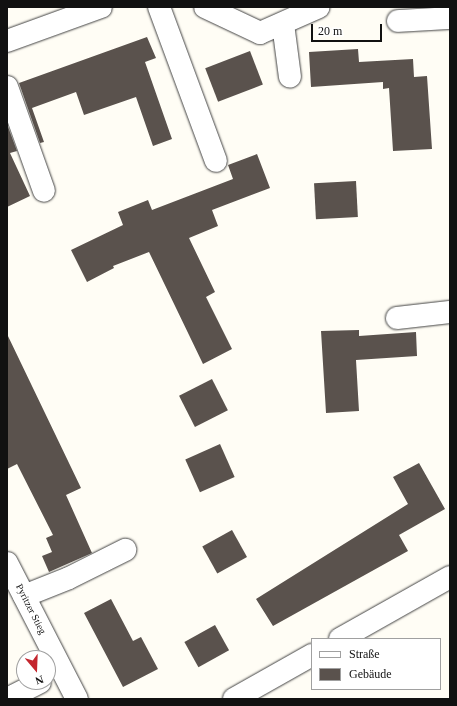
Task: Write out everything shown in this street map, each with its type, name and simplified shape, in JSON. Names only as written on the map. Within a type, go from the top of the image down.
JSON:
[{"type":"street","points":[[7,41],[101,7]]},
{"type":"street","points":[[159,7],[216,161]]},
{"type":"street","points":[[205,7],[260,33],[319,7]]},
{"type":"street","points":[[398,21],[450,18]]},
{"type":"street","points":[[283,24],[290,77]]},
{"type":"street","points":[[7,87],[44,191]]},
{"type":"street","points":[[397,318],[450,312]]},
{"type":"street","points":[[24,596],[69,578],[125,550]]},
{"type":"street","name":"Pyritzer Stieg","points":[[7,562],[24,596],[45,650]]},
{"type":"street","points":[[342,638],[450,577]]},
{"type":"street","points":[[234,699],[311,656]]},
{"type":"street","name":"Pyritzer Stieg","points":[[56,675],[77,699]]},
{"type":"street","points":[[7,699],[24,690]]},
{"type":"building","points":[[147,37],[156,58],[145,62],[172,139],[153,146],[136,97],[84,115],[76,92],[32,108],[44,142],[40,143],[19,83]]},
{"type":"building","points":[[358,49],[359,62],[413,59],[414,77],[427,76],[432,149],[393,151],[389,88],[383,89],[383,82],[311,87],[309,52]]},
{"type":"building","points":[[250,51],[263,85],[218,102],[205,68]]},
{"type":"building","points":[[7,124],[17,151],[10,153],[30,196],[7,207]]},
{"type":"building","points":[[257,154],[270,188],[212,210],[218,226],[189,238],[215,292],[206,297],[232,349],[203,364],[149,252],[113,266],[114,268],[87,282],[71,250],[123,225],[118,212],[148,200],[152,210],[233,179],[228,165]]},
{"type":"building","points":[[356,181],[358,217],[316,219],[314,183]]},
{"type":"building","points":[[359,330],[359,336],[416,332],[417,356],[356,360],[359,411],[326,413],[321,331]]},
{"type":"building","points":[[7,334],[81,488],[66,495],[92,553],[49,572],[42,556],[52,552],[46,538],[53,535],[17,464],[7,469]]},
{"type":"building","points":[[212,379],[228,410],[195,427],[179,396]]},
{"type":"building","points":[[220,444],[235,477],[200,492],[185,459]]},
{"type":"building","points":[[419,463],[445,509],[399,535],[408,551],[273,626],[256,599],[408,504],[393,477]]},
{"type":"building","points":[[232,530],[247,557],[217,574],[202,546]]},
{"type":"building","points":[[111,599],[133,641],[141,637],[158,669],[123,687],[84,613]]},
{"type":"building","points":[[215,625],[229,650],[198,667],[184,642]]}]
